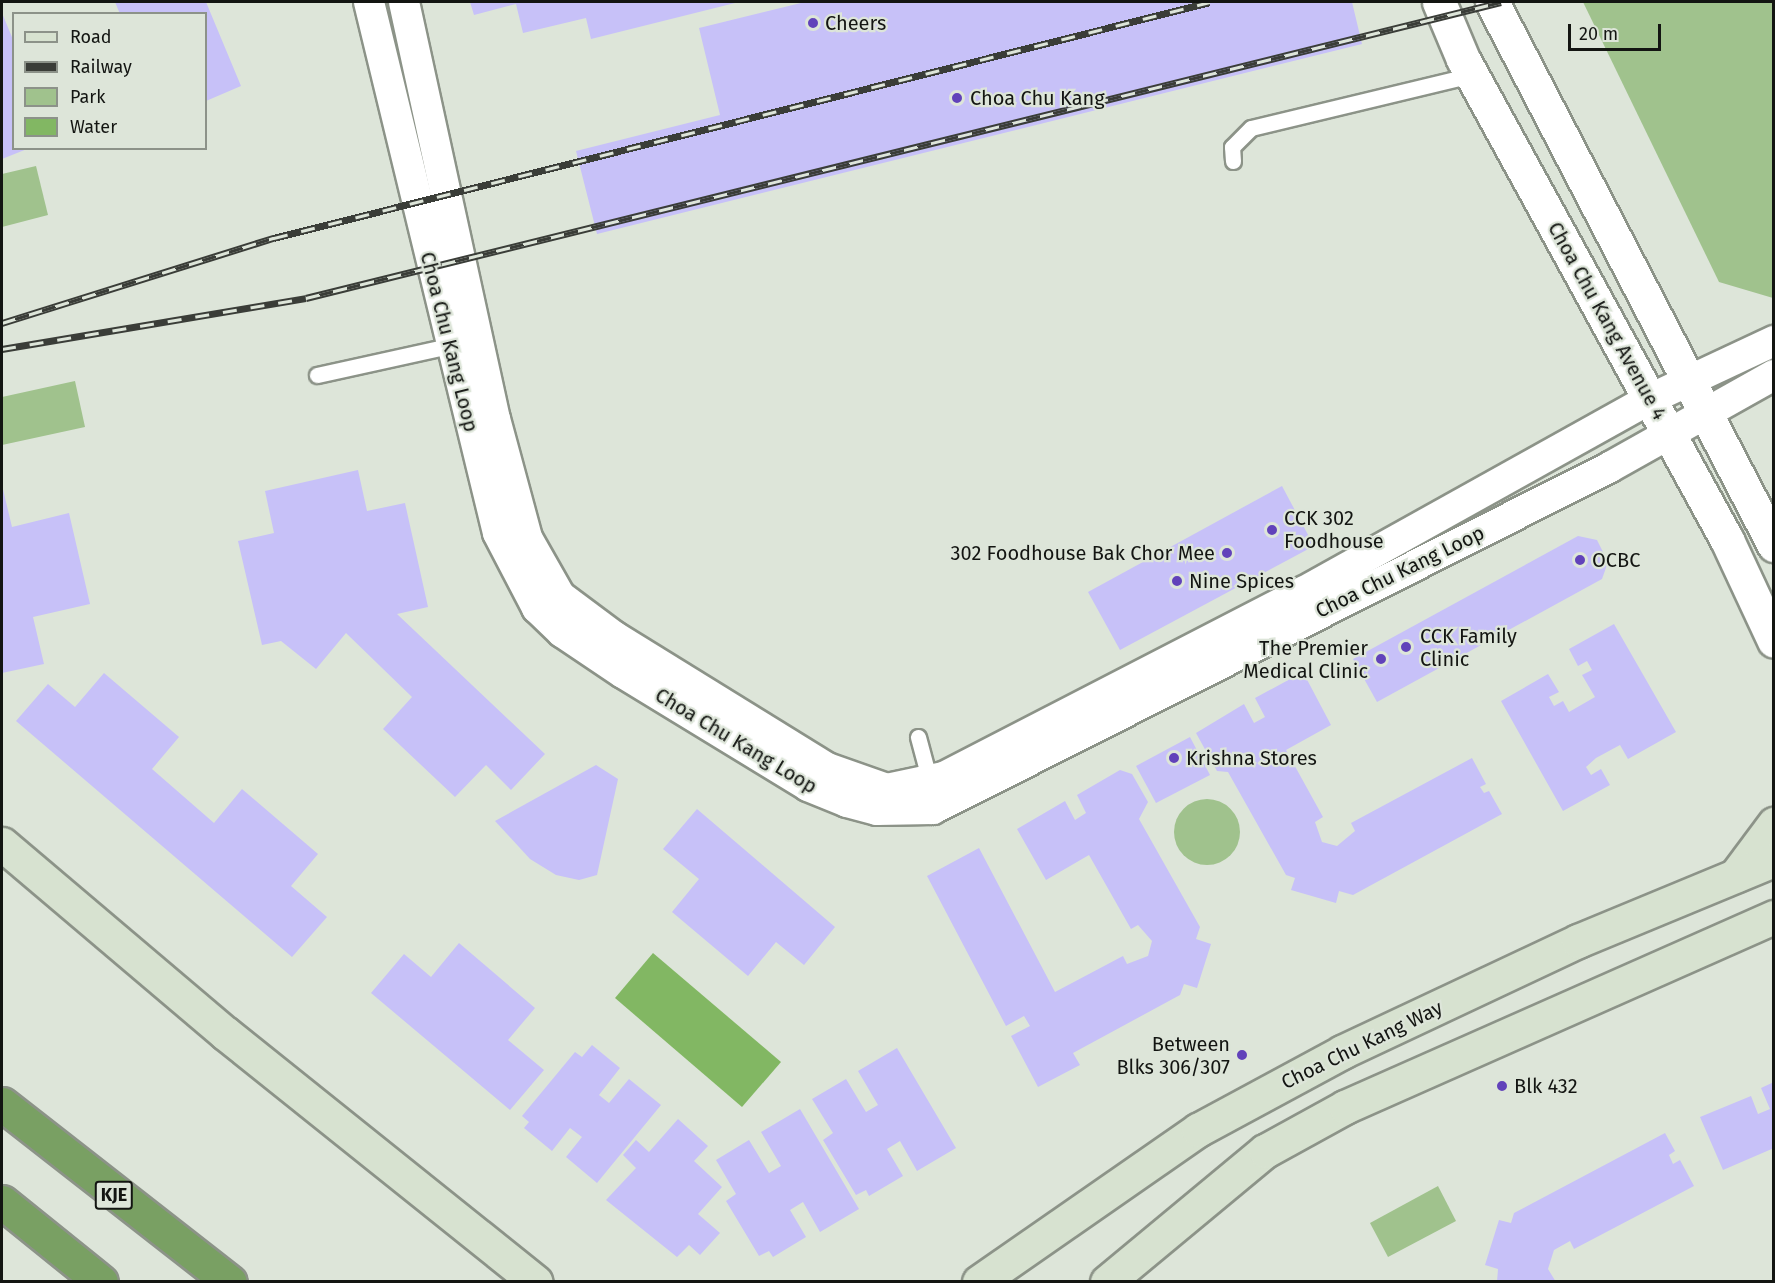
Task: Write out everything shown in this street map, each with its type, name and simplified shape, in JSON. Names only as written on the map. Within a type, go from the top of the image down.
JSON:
[{"type":"highway","name":"KJE","points":[[2,1104],[230,1281]]},
{"type":"highway","points":[[2,1202],[101,1281]]},
{"type":"main road","points":[[1736,875],[1773,824]]},
{"type":"main road","points":[[2,844],[225,1033],[536,1281]]},
{"type":"main road","name":"Choa Chu Kang Way","points":[[979,1281],[1198,1130],[1342,1052],[1773,860]]},
{"type":"main road","points":[[1107,1281],[1265,1151],[1345,1107],[1769,921]]},
{"type":"street","name":"Choa Chu Kang Loop","points":[[369,2],[449,346],[498,533],[537,608],[562,632],[623,673],[808,786],[847,802],[877,810],[933,809],[973,790],[1669,436],[1773,375]]},
{"type":"street","name":"Choa Chu Kang Loop","points":[[404,2],[433,155],[527,538],[560,596],[615,637],[826,768],[887,789],[919,785],[1303,592],[1650,399],[1773,341]]},
{"type":"street","name":"Choa Chu Kang Avenue 4","points":[[1439,2],[1472,75],[1650,399],[1773,641]]},
{"type":"street","points":[[1492,2],[1707,413],[1773,545]]},
{"type":"street","points":[[498,533],[500,475],[508,462]]},
{"type":"street","points":[[615,637],[627,658],[623,673]]},
{"type":"street","points":[[919,785],[973,790]]},
{"type":"lane","points":[[1233,161],[1232,147],[1251,128],[1472,75]]},
{"type":"lane","points":[[316,375],[449,346]]},
{"type":"lane","points":[[918,737],[927,771],[919,785]]},
{"type":"green space","points":[[1583,2],[1773,2],[1773,298],[1719,282]]},
{"type":"green space","points":[[36,166],[48,215],[2,227],[2,174]]},
{"type":"green space","points":[[75,381],[85,427],[2,445],[2,397]]},
{"type":"green space","points":[[1207,799],[1219,802],[1230,809],[1237,820],[1240,832],[1237,844],[1230,855],[1219,862],[1207,865],[1195,862],[1184,855],[1177,844],[1174,832],[1177,820],[1184,809],[1195,802]]},
{"type":"green space","points":[[1438,1186],[1456,1221],[1388,1257],[1370,1223]]},
{"type":"water","points":[[653,953],[781,1062],[742,1107],[615,998]]},
{"type":"building","points":[[115,2],[206,2],[241,86],[207,101],[207,12],[119,12]]},
{"type":"building","points":[[470,2],[739,2],[591,39],[586,18],[523,33],[516,4],[474,15]]},
{"type":"building","points":[[805,2],[1352,2],[1362,44],[597,234],[576,151],[720,115],[699,28]]},
{"type":"building","points":[[2,13],[12,37],[12,150],[24,150],[2,159]]},
{"type":"building","points":[[358,470],[367,511],[405,503],[428,607],[397,614],[545,754],[511,790],[486,765],[455,797],[383,729],[412,697],[346,633],[316,669],[281,641],[262,645],[238,541],[274,533],[265,491]]},
{"type":"building","points":[[2,485],[12,527],[69,513],[90,604],[33,617],[44,664],[2,673]]},
{"type":"building","points":[[1282,486],[1314,546],[1120,650],[1088,592]]},
{"type":"building","points":[[1578,536],[1597,540],[1608,562],[1602,579],[1377,702],[1353,659]]},
{"type":"building","points":[[1614,624],[1676,732],[1628,759],[1620,745],[1596,758],[1586,767],[1591,775],[1601,769],[1610,785],[1563,811],[1501,701],[1548,674],[1559,692],[1549,697],[1554,706],[1563,701],[1569,712],[1595,697],[1582,675],[1592,670],[1587,661],[1578,666],[1569,649]]},
{"type":"building","points":[[1303,672],[1331,725],[1286,750],[1323,817],[1315,822],[1322,842],[1337,846],[1355,831],[1351,823],[1472,758],[1486,784],[1480,787],[1484,793],[1489,791],[1502,814],[1353,895],[1339,891],[1336,903],[1291,890],[1295,878],[1286,875],[1228,772],[1217,771],[1196,733],[1244,704],[1254,723],[1265,717],[1255,698]]},
{"type":"building","points":[[104,673],[179,737],[152,769],[214,823],[242,789],[318,854],[291,886],[327,917],[292,957],[16,721],[48,684],[75,707]]},
{"type":"building","points":[[1190,737],[1210,775],[1156,803],[1136,766]]},
{"type":"building","points":[[596,765],[618,779],[597,875],[579,880],[556,875],[530,859],[495,821]]},
{"type":"building","points":[[1120,770],[1132,774],[1148,802],[1139,819],[1200,927],[1196,939],[1211,944],[1197,988],[1184,984],[1180,995],[1073,1053],[1080,1065],[1038,1087],[1011,1036],[1030,1026],[1024,1016],[1006,1026],[927,876],[979,848],[1055,992],[1123,956],[1127,964],[1148,956],[1152,941],[1138,925],[1131,929],[1089,855],[1046,880],[1017,829],[1065,801],[1075,820],[1086,813],[1077,795]]},
{"type":"building","points":[[697,809],[835,927],[804,965],[776,942],[748,976],[672,912],[699,879],[663,849]]},
{"type":"building","points":[[459,943],[535,1008],[508,1040],[544,1070],[510,1110],[371,993],[404,954],[431,977]]},
{"type":"building","points":[[592,1045],[620,1068],[599,1095],[609,1103],[629,1079],[661,1105],[597,1183],[566,1157],[582,1137],[570,1128],[552,1151],[524,1128],[529,1122],[522,1116],[575,1052],[582,1057]]},
{"type":"building","points":[[897,1048],[956,1148],[917,1171],[900,1141],[887,1149],[903,1176],[869,1196],[866,1190],[856,1195],[823,1140],[833,1133],[812,1099],[846,1079],[866,1112],[878,1105],[858,1071]]},
{"type":"building","points":[[1774,1082],[1774,1148],[1723,1170],[1700,1117],[1751,1096],[1758,1114],[1770,1109],[1761,1088]]},
{"type":"building","points":[[800,1109],[859,1209],[820,1232],[803,1202],[790,1210],[806,1237],[773,1257],[769,1251],[759,1256],[726,1201],[736,1194],[716,1160],[749,1140],[769,1173],[781,1166],[761,1132]]},
{"type":"building","points":[[678,1119],[708,1146],[694,1161],[722,1187],[698,1214],[720,1233],[700,1255],[689,1245],[677,1257],[606,1200],[636,1168],[623,1155],[636,1140],[649,1152]]},
{"type":"building","points":[[1665,1133],[1675,1151],[1669,1155],[1673,1164],[1680,1160],[1694,1186],[1574,1249],[1570,1241],[1554,1250],[1548,1269],[1556,1282],[1497,1282],[1498,1269],[1485,1265],[1499,1220],[1511,1223],[1514,1213]]},
{"type":"railway","points":[[2,323],[274,238],[1210,2]]},
{"type":"railway","points":[[2,349],[306,298],[1501,2]]},
{"type":"place","name":"Cheers","points":[[813,23]]},
{"type":"place","name":"Choa Chu Kang","points":[[957,98]]},
{"type":"place","name":"CCK 302 Foodhouse","points":[[1272,530]]},
{"type":"place","name":"302 Foodhouse Bak Chor Mee","points":[[1227,553]]},
{"type":"place","name":"OCBC","points":[[1580,560]]},
{"type":"place","name":"Nine Spices","points":[[1177,581]]},
{"type":"place","name":"CCK Family Clinic","points":[[1406,647]]},
{"type":"place","name":"The Premier Medical Clinic","points":[[1381,659]]},
{"type":"place","name":"Krishna Stores","points":[[1174,758]]},
{"type":"place","name":"Between Blks 306/307","points":[[1242,1055]]},
{"type":"place","name":"Blk 432","points":[[1502,1086]]}]
